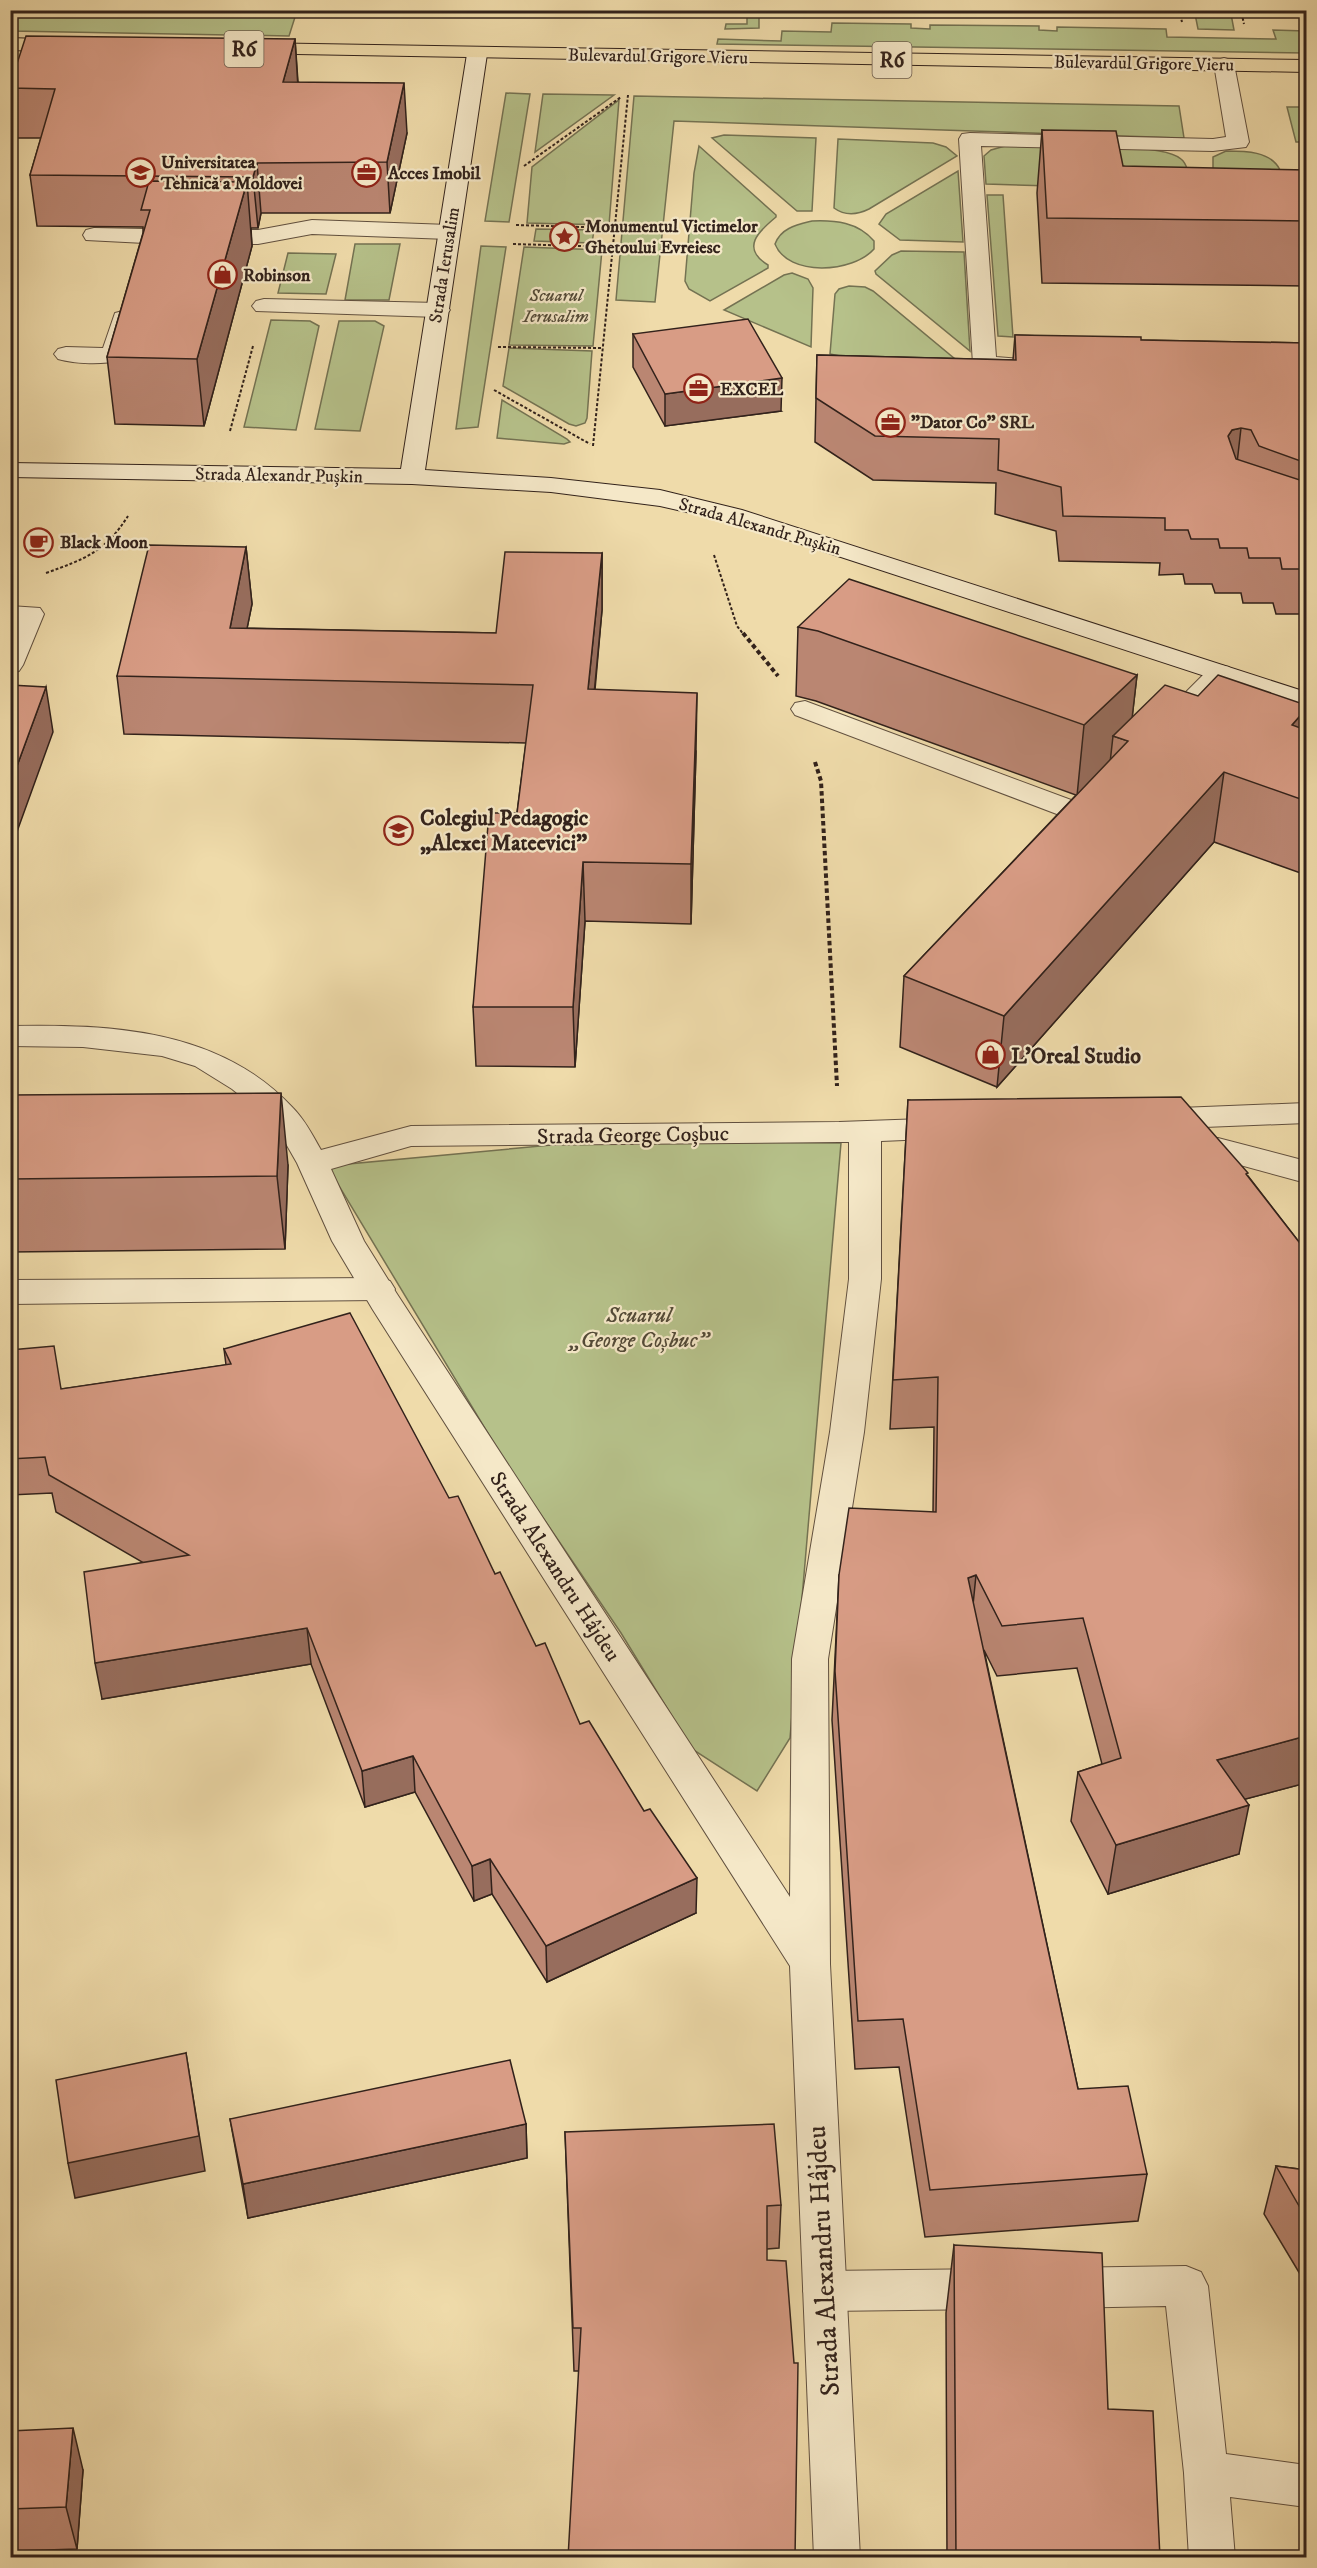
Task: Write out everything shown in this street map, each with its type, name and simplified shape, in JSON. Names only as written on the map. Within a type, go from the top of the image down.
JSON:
[{"type":"main road","points":[[10,45],[92,46]]},
{"type":"main road","name":"Bulevardul Grigore Vieru","points":[[232,49],[1306,66]]},
{"type":"street","name":"Strada Ierusalim","points":[[412,477],[477,54]]},
{"type":"street","points":[[1045,365],[985,364],[970,139],[1213,145],[1238,142],[1224,64]]},
{"type":"street","points":[[94,235],[160,242],[258,237],[312,227],[449,232]]},
{"type":"street","points":[[66,354],[113,355],[127,301]]},
{"type":"street","points":[[264,306],[438,310]]},
{"type":"street","name":"Strada Alexandr Pușkin","points":[[10,470],[412,477],[586,488],[660,498],[710,509],[804,537],[1306,702]]},
{"type":"street","points":[[10,665],[31,614],[11,614]]},
{"type":"street","points":[[1151,742],[1220,673]]},
{"type":"street","points":[[805,709],[1088,805],[1057,836]]},
{"type":"street","points":[[10,1036],[95,1039],[164,1045],[207,1060],[239,1080],[279,1111],[313,1163]]},
{"type":"street","points":[[1127,1120],[1306,1113]]},
{"type":"street","points":[[1199,1117],[1245,1189]]},
{"type":"street","name":"Strada George Coșbuc","points":[[313,1163],[411,1136],[852,1132],[984,1126]]},
{"type":"street","name":"Strada Alexandru Hâjdeu","points":[[837,2558],[810,1964],[810,1659],[847,1432],[865,1279],[852,1132]]},
{"type":"street","points":[[1218,1149],[1306,1172]]},
{"type":"street","name":"Strada Alexandru Hâjdeu","points":[[313,1163],[348,1241],[810,1964]]},
{"type":"street","points":[[10,1292],[378,1289]]},
{"type":"street","points":[[825,2291],[1186,2286],[1206,2473],[1212,2558]]},
{"type":"street","points":[[1206,2473],[1306,2486]]},
{"type":"path","points":[[1228,10],[1241,11]]},
{"type":"path","points":[[524,165],[629,90],[592,455]]},
{"type":"path","points":[[516,225],[615,228]]},
{"type":"path","points":[[513,244],[613,247]]},
{"type":"path","points":[[498,347],[603,348]]},
{"type":"path","points":[[494,390],[593,446]]},
{"type":"path","points":[[11,614],[23,584],[103,549],[114,539],[130,514]]},
{"type":"path","points":[[711,545],[737,626],[805,709],[805,727],[821,781],[852,1132]]},
{"type":"green space","points":[[11,10],[80,11],[80,14],[98,15],[99,11],[182,13],[182,16],[200,16],[201,13],[296,14],[289,36],[11,31]]},
{"type":"green space","points":[[747,11],[759,11],[759,28],[725,29],[726,24],[747,24]]},
{"type":"green space","points":[[1195,14],[1231,14],[1234,30],[1198,29]]},
{"type":"green space","points":[[832,23],[911,24],[911,28],[930,29],[930,25],[1039,26],[1039,30],[1057,31],[1057,27],[1166,29],[1167,37],[1276,39],[1273,30],[1306,31],[1306,53],[717,44],[718,39],[781,41],[782,31],[831,32]]},
{"type":"green space","name":"Scuarul Ierusalim","points":[[506,93],[530,94],[509,222],[485,221]]},
{"type":"green space","points":[[543,94],[613,95],[614,95],[535,152]]},
{"type":"green space","points":[[634,96],[1179,106],[1184,138],[674,121],[655,302],[616,300]]},
{"type":"green space","name":"Scuarul Ierusalim","points":[[619,100],[609,225],[527,223],[532,167]]},
{"type":"green space","points":[[1287,107],[1306,107],[1306,142],[1296,142]]},
{"type":"green space","points":[[724,135],[816,138],[812,211],[797,211],[712,138]]},
{"type":"green space","points":[[838,139],[933,143],[946,147],[957,156],[869,209],[847,213],[834,208]]},
{"type":"green space","points":[[699,146],[776,215],[759,234],[754,246],[755,252],[768,265],[768,268],[710,301],[689,289],[685,281],[694,173]]},
{"type":"green space","points":[[1005,146],[1125,147],[1169,153],[1184,162],[1191,190],[986,184],[984,156],[991,150]]},
{"type":"green space","points":[[1226,151],[1257,153],[1270,159],[1280,170],[1213,171],[1213,157]]},
{"type":"green space","points":[[958,171],[963,242],[900,240],[879,224],[886,214]]},
{"type":"green space","points":[[987,195],[1003,195],[1013,337],[998,336]]},
{"type":"green space","points":[[812,221],[838,222],[853,226],[874,241],[874,249],[852,263],[822,268],[793,262],[782,255],[775,244],[781,234],[795,226]]},
{"type":"green space","name":"Scuarul Ierusalim","points":[[536,229],[594,230],[592,243],[534,241]]},
{"type":"green space","points":[[355,244],[400,244],[389,300],[345,300]]},
{"type":"green space","name":"Scuarul Ierusalim","points":[[481,246],[506,247],[478,427],[456,429]]},
{"type":"green space","name":"Scuarul Ierusalim","points":[[524,247],[602,250],[593,346],[509,345]]},
{"type":"green space","points":[[901,251],[964,252],[970,351],[876,274],[875,271],[892,255]]},
{"type":"green space","points":[[288,253],[336,254],[326,294],[278,293]]},
{"type":"green space","points":[[792,273],[808,279],[813,288],[811,347],[724,310],[784,275]]},
{"type":"green space","points":[[849,286],[865,287],[873,291],[955,359],[830,354],[835,294],[839,289]]},
{"type":"green space","points":[[271,320],[310,321],[319,326],[296,430],[244,427]]},
{"type":"green space","points":[[339,321],[375,321],[384,326],[360,431],[315,429]]},
{"type":"green space","name":"Scuarul Ierusalim","points":[[509,348],[592,351],[585,423],[576,426],[569,424],[503,386]]},
{"type":"green space","points":[[502,400],[570,442],[564,444],[497,438]]},
{"type":"green space","name":"Scuarul „George Coșbuc”","points":[[595,1141],[841,1143],[790,1738],[757,1791],[692,1749],[621,1633],[504,1460],[327,1166]]},
{"type":"building","points":[[26,36],[295,39],[283,82],[404,83],[387,162],[257,163],[253,177],[30,175],[55,89],[10,88]]},
{"type":"building","points":[[1042,130],[1116,131],[1123,166],[1306,170],[1306,221],[1047,218]]},
{"type":"building","points":[[149,181],[247,182],[197,359],[107,357],[150,210],[141,210]]},
{"type":"building","points":[[748,319],[782,378],[665,394],[633,334]]},
{"type":"building","points":[[1015,335],[1306,343],[1306,463],[1259,446],[1251,430],[1241,428],[1232,430],[1228,436],[1236,459],[1306,482],[1306,569],[1282,569],[1280,558],[1249,558],[1247,548],[1220,548],[1218,539],[1191,539],[1188,530],[1165,530],[1165,518],[1063,516],[1061,487],[998,470],[999,439],[875,436],[816,398],[817,355],[1016,360]]},
{"type":"building","points":[[149,545],[246,547],[230,628],[496,633],[505,552],[602,553],[588,689],[697,693],[691,864],[583,862],[573,1007],[473,1007],[489,813],[517,813],[533,685],[117,676]]},
{"type":"building","points":[[849,579],[1137,675],[1084,725],[818,631],[798,627]]},
{"type":"building","points":[[1218,675],[1306,705],[1306,709],[1292,725],[1306,730],[1306,801],[1224,772],[1004,1016],[904,976],[1128,741],[1113,736],[1165,685],[1198,696]]},
{"type":"building","points":[[10,685],[46,687],[10,785]]},
{"type":"building","points":[[281,1093],[277,1176],[10,1179],[10,1095]]},
{"type":"building","points":[[1181,1097],[1248,1173],[1246,1174],[1306,1251],[1306,1736],[1217,1760],[1249,1805],[1116,1845],[1078,1772],[1121,1758],[1083,1618],[1002,1626],[976,1575],[968,1578],[1078,2089],[1128,2086],[1147,2174],[930,2190],[903,2019],[858,2021],[835,1671],[839,1575],[849,1508],[936,1512],[938,1377],[893,1380],[908,1100]]},
{"type":"building","points":[[350,1313],[449,1498],[458,1496],[495,1574],[500,1572],[536,1646],[545,1643],[580,1724],[589,1721],[644,1811],[650,1809],[697,1878],[546,1946],[490,1859],[472,1866],[413,1756],[362,1771],[307,1628],[95,1663],[84,1572],[189,1555],[49,1475],[45,1457],[10,1459],[10,1350],[54,1346],[61,1389],[231,1364],[224,1349]]},
{"type":"building","points":[[186,2053],[199,2136],[68,2163],[56,2080]]},
{"type":"building","points":[[510,2060],[526,2124],[243,2184],[230,2119]]},
{"type":"building","points":[[774,2124],[781,2205],[767,2206],[767,2260],[786,2261],[794,2363],[798,2363],[795,2558],[568,2558],[581,2328],[573,2328],[565,2132]]},
{"type":"building","points":[[1276,2166],[1306,2170],[1306,2218]]},
{"type":"building","points":[[954,2245],[1102,2253],[1108,2409],[1153,2411],[1160,2558],[956,2558]]},
{"type":"building","points":[[73,2428],[66,2507],[10,2509],[10,2431]]},
{"type":"place","name":"Universitatea Tehnică a Moldovei","points":[[140,172]]},
{"type":"place","name":"Acces Imobil","points":[[367,173]]},
{"type":"place","name":"Monumentul Victimelor Ghetoului Evreiesc","points":[[564,236]]},
{"type":"place","name":"Robinson","points":[[222,275]]},
{"type":"place","name":"EXCEL","points":[[699,389]]},
{"type":"place","name":"\"Dator Co\" SRL","points":[[890,422]]},
{"type":"place","name":"Black Moon","points":[[39,542]]},
{"type":"place","name":"Colegiul Pedagogic „Alexei Mateevici”","points":[[399,830]]},
{"type":"place","name":"L'Oreal Studio","points":[[990,1055]]}]
